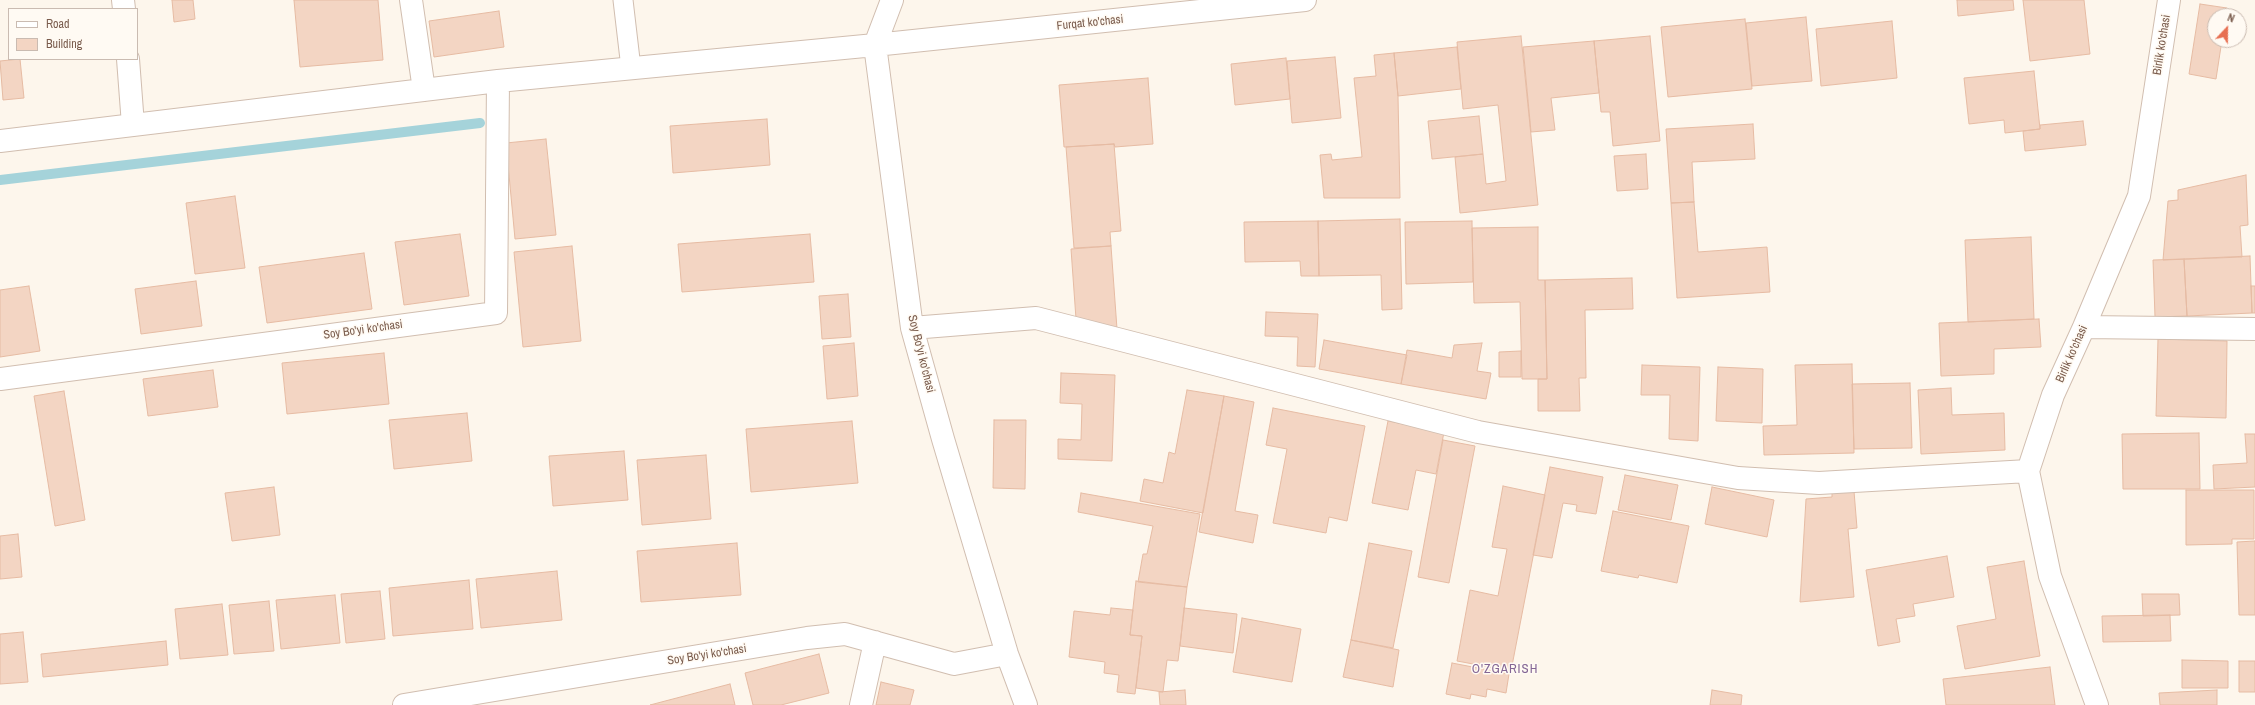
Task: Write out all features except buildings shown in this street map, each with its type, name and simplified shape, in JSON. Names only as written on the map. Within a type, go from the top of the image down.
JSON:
[{"type":"street","points":[[411,0],[424,90]]},
{"type":"street","points":[[875,45],[892,0]]},
{"type":"street","name":"Furqat ko'chasi","points":[[0,142],[498,80],[875,45],[1305,0]]},
{"type":"street","name":"Birlik ko'chasi","points":[[2028,471],[2053,395],[2084,327],[2139,196],[2169,0]]},
{"type":"street","name":"Soy Bo'yi ko'chasi","points":[[875,45],[912,328],[943,439],[1007,654],[1026,705]]},
{"type":"street","points":[[128,60],[133,125]]},
{"type":"street","name":"Soy Bo'yi ko'chasi","points":[[0,379],[496,313],[498,80]]},
{"type":"street","points":[[912,328],[1036,318],[1478,432],[1738,478],[1819,483],[2028,471],[2050,576],[2097,705]]},
{"type":"street","points":[[2084,327],[2255,329]]},
{"type":"street","name":"Soy Bo'yi ko'chasi","points":[[404,705],[807,638],[845,634],[954,664],[1007,654]]},
{"type":"street","points":[[861,705],[875,642]]},
{"type":"lane","points":[[623,0],[631,68]]},
{"type":"waterway","points":[[0,180],[480,123]]},
{"type":"district","name":"O'ZGARISH","points":[[1505,670]]}]
